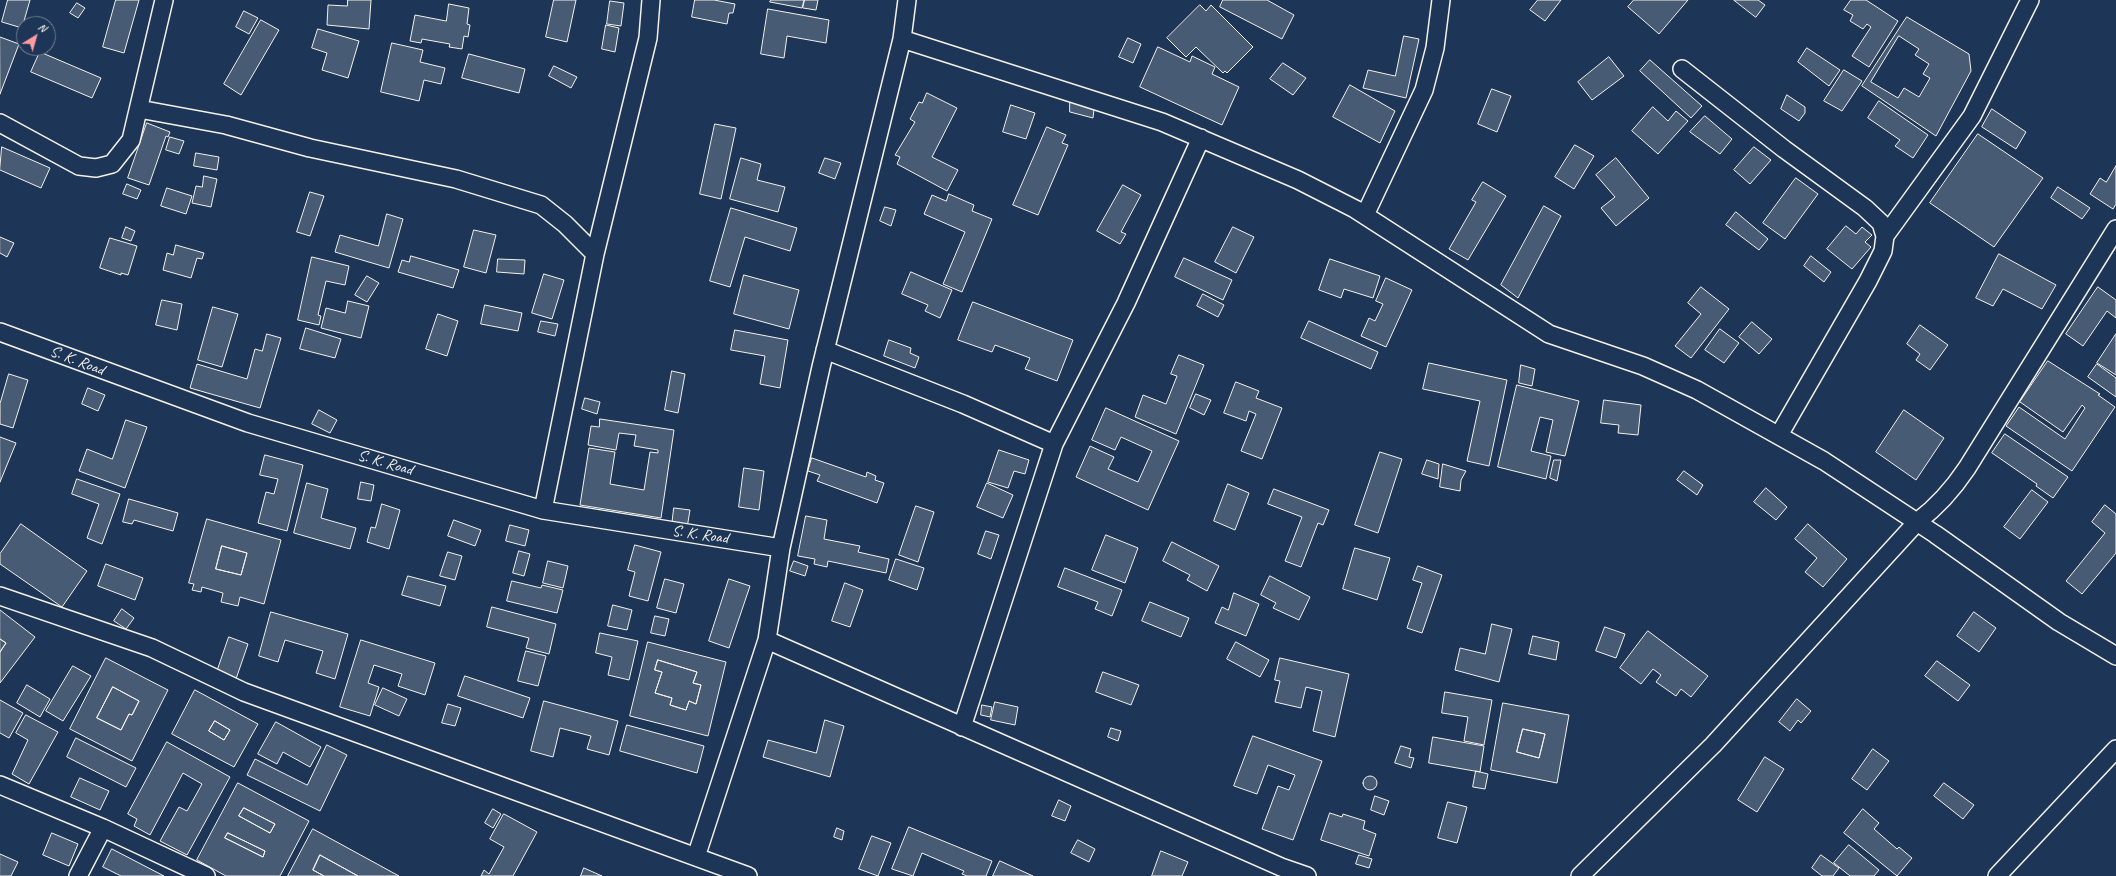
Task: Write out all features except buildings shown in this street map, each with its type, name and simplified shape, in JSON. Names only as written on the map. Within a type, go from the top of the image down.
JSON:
[{"type":"street","points":[[0,123],[79,166],[96,168],[112,164],[131,140],[164,0]]},
{"type":"street","points":[[543,510],[595,254],[648,38],[651,0]]},
{"type":"street","points":[[696,857],[767,640],[781,548],[825,350],[902,39],[907,0]]},
{"type":"street","points":[[1365,215],[1424,90],[1435,48],[1441,0]]},
{"type":"street","points":[[1779,435],[1868,281],[1882,251],[1885,236],[1972,116],[2030,0]]},
{"type":"street","points":[[902,39],[1159,121],[1298,180],[1365,215],[1549,334],[1649,369],[1697,390],[1824,461],[1917,522],[2059,622],[2116,656]]},
{"type":"street","points":[[1682,69],[1784,149],[1865,208],[1881,223],[1885,236]]},
{"type":"street","points":[[139,109],[226,125],[317,150],[456,179],[541,205],[565,224],[595,254]]},
{"type":"street","points":[[962,727],[1054,444],[1126,303],[1201,138]]},
{"type":"street","points":[[1580,876],[1713,745],[1917,522],[1933,510],[1968,468],[2116,229]]},
{"type":"street","name":"S. K. Road","points":[[0,332],[248,423],[543,510],[781,548]]},
{"type":"street","points":[[825,350],[963,404],[1054,444]]},
{"type":"street","points":[[0,596],[152,648],[244,692],[748,876]]},
{"type":"street","points":[[767,640],[962,727],[1075,774],[1281,866],[1307,876]]},
{"type":"street","points":[[1997,876],[2116,749]]},
{"type":"street","points":[[0,785],[103,828],[206,876]]},
{"type":"street","points":[[78,876],[103,828]]}]
